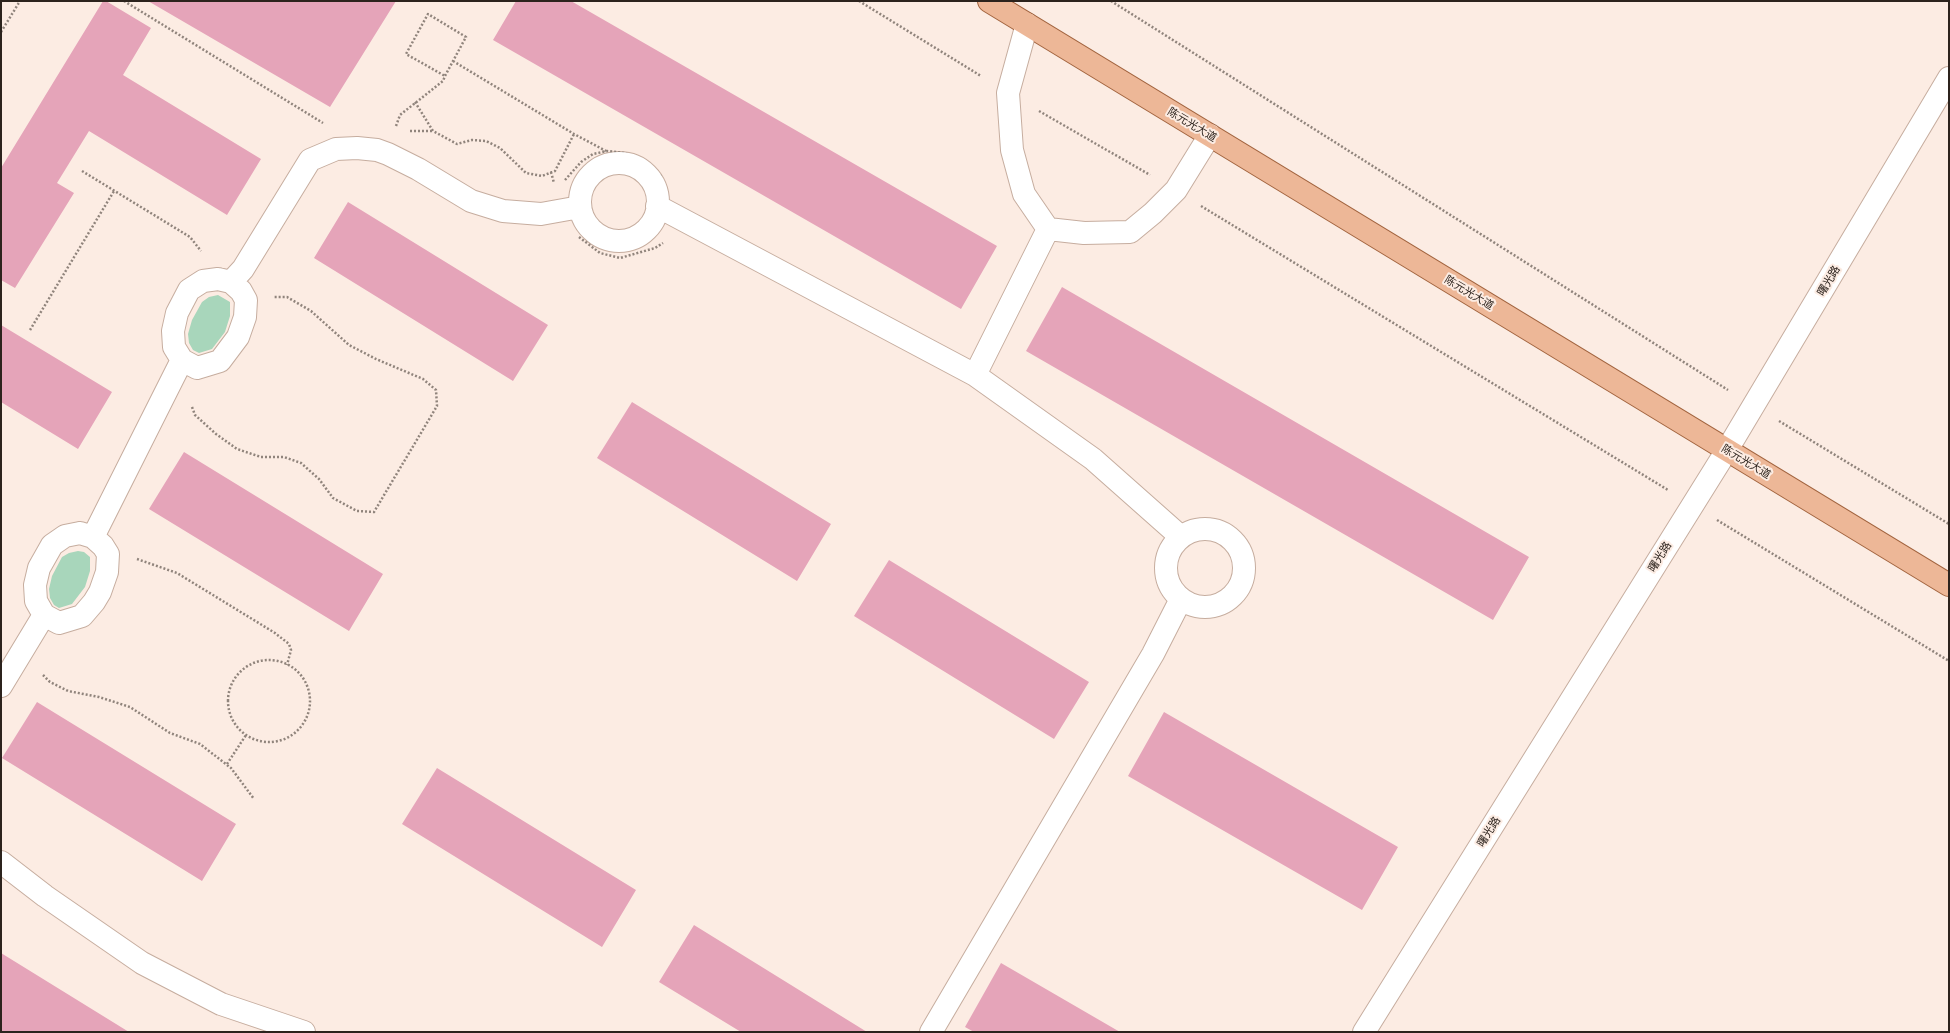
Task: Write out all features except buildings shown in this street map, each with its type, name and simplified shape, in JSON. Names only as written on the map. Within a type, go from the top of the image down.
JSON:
[{"type":"main road","name":"陈元光大道","points":[[989,1],[1949,585]]},
{"type":"street","points":[[1027,24],[1008,93],[1012,150],[1024,194],[1048,229],[1084,233],[1130,232],[1153,213],[1176,190],[1210,135]]},
{"type":"street","name":"曙光路","points":[[1364,1032],[1728,450],[1949,78]]},
{"type":"street","points":[[234,279],[246,300],[245,317],[238,337],[232,348],[220,361],[197,368],[182,360],[174,347],[173,331],[177,313],[189,290],[202,282],[218,279],[234,279],[243,269],[310,160],[336,149],[358,148],[377,150],[388,154],[412,165],[471,201],[503,211],[541,214],[580,207]]},
{"type":"street","points":[[616,163],[635,166],[650,178],[658,195],[656,214],[647,230],[630,240],[612,242],[594,234],[582,219],[580,207],[579,200],[584,182],[598,168],[616,163]]},
{"type":"street","points":[[657,206],[975,375],[1093,459],[1181,537]]},
{"type":"street","points":[[975,375],[1048,229]]},
{"type":"street","points":[[93,537],[182,360]]},
{"type":"street","points":[[1203,528],[1222,532],[1236,543],[1244,561],[1243,580],[1234,596],[1217,605],[1198,607],[1181,599],[1169,584],[1166,565],[1171,547],[1185,534],[1203,528]]},
{"type":"street","points":[[80,533],[93,537],[103,546],[108,554],[107,572],[100,592],[94,602],[82,616],[59,623],[44,615],[36,601],[35,586],[39,568],[52,545],[65,536],[80,533]]},
{"type":"street","points":[[932,1032],[1153,654],[1181,599]]},
{"type":"street","points":[[1,686],[44,615]]},
{"type":"street","points":[[1,862],[45,896],[142,963],[221,1004],[304,1032]]},
{"type":"path","points":[[1,32],[20,1]]},
{"type":"path","points":[[124,1],[324,124]]},
{"type":"path","points":[[859,1],[1008,93],[1176,190],[1949,661]]},
{"type":"path","points":[[1111,1],[1754,406],[1949,524]]},
{"type":"path","points":[[388,154],[400,115],[443,81],[446,76],[453,61],[466,37],[428,14],[406,54],[446,76]]},
{"type":"path","points":[[453,61],[574,134],[607,151],[625,154],[639,160],[664,179]]},
{"type":"path","points":[[415,102],[433,131],[457,144],[472,140],[486,141],[500,148],[526,173],[542,176],[555,171],[574,134]]},
{"type":"path","points":[[563,182],[587,158],[593,154],[607,151]]},
{"type":"path","points":[[82,171],[190,237],[203,254],[198,255]]},
{"type":"path","points":[[30,330],[114,191]]},
{"type":"path","points":[[578,236],[600,253],[620,258],[655,248],[667,241]]},
{"type":"path","points":[[190,404],[195,415],[200,420],[237,449],[262,457],[284,458],[301,463],[319,479],[333,498],[357,511],[374,512],[437,406],[436,390],[423,379],[376,359],[349,345],[311,311],[287,297],[270,296],[234,279]]},
{"type":"path","points":[[136,559],[176,573],[275,633],[289,644],[291,650],[287,665]]},
{"type":"path","points":[[19,656],[36,668],[50,682],[68,691],[99,697],[130,707],[170,733],[200,744],[227,764],[254,799]]},
{"type":"path","points":[[261,660],[278,661],[294,668],[305,682],[310,698],[308,715],[299,730],[285,740],[268,742],[251,739],[246,735],[237,728],[229,713],[228,696],[233,680],[245,667],[261,660]]},
{"type":"path","points":[[227,764],[246,735]]},
{"type":"green space","points":[[218,295],[230,302],[230,316],[225,332],[212,349],[199,353],[193,350],[189,343],[188,334],[192,320],[202,302],[209,297]]},
{"type":"green space","points":[[78,551],[84,552],[90,557],[90,571],[85,587],[72,604],[59,608],[54,605],[50,598],[49,589],[52,576],[62,557],[69,553]]}]
